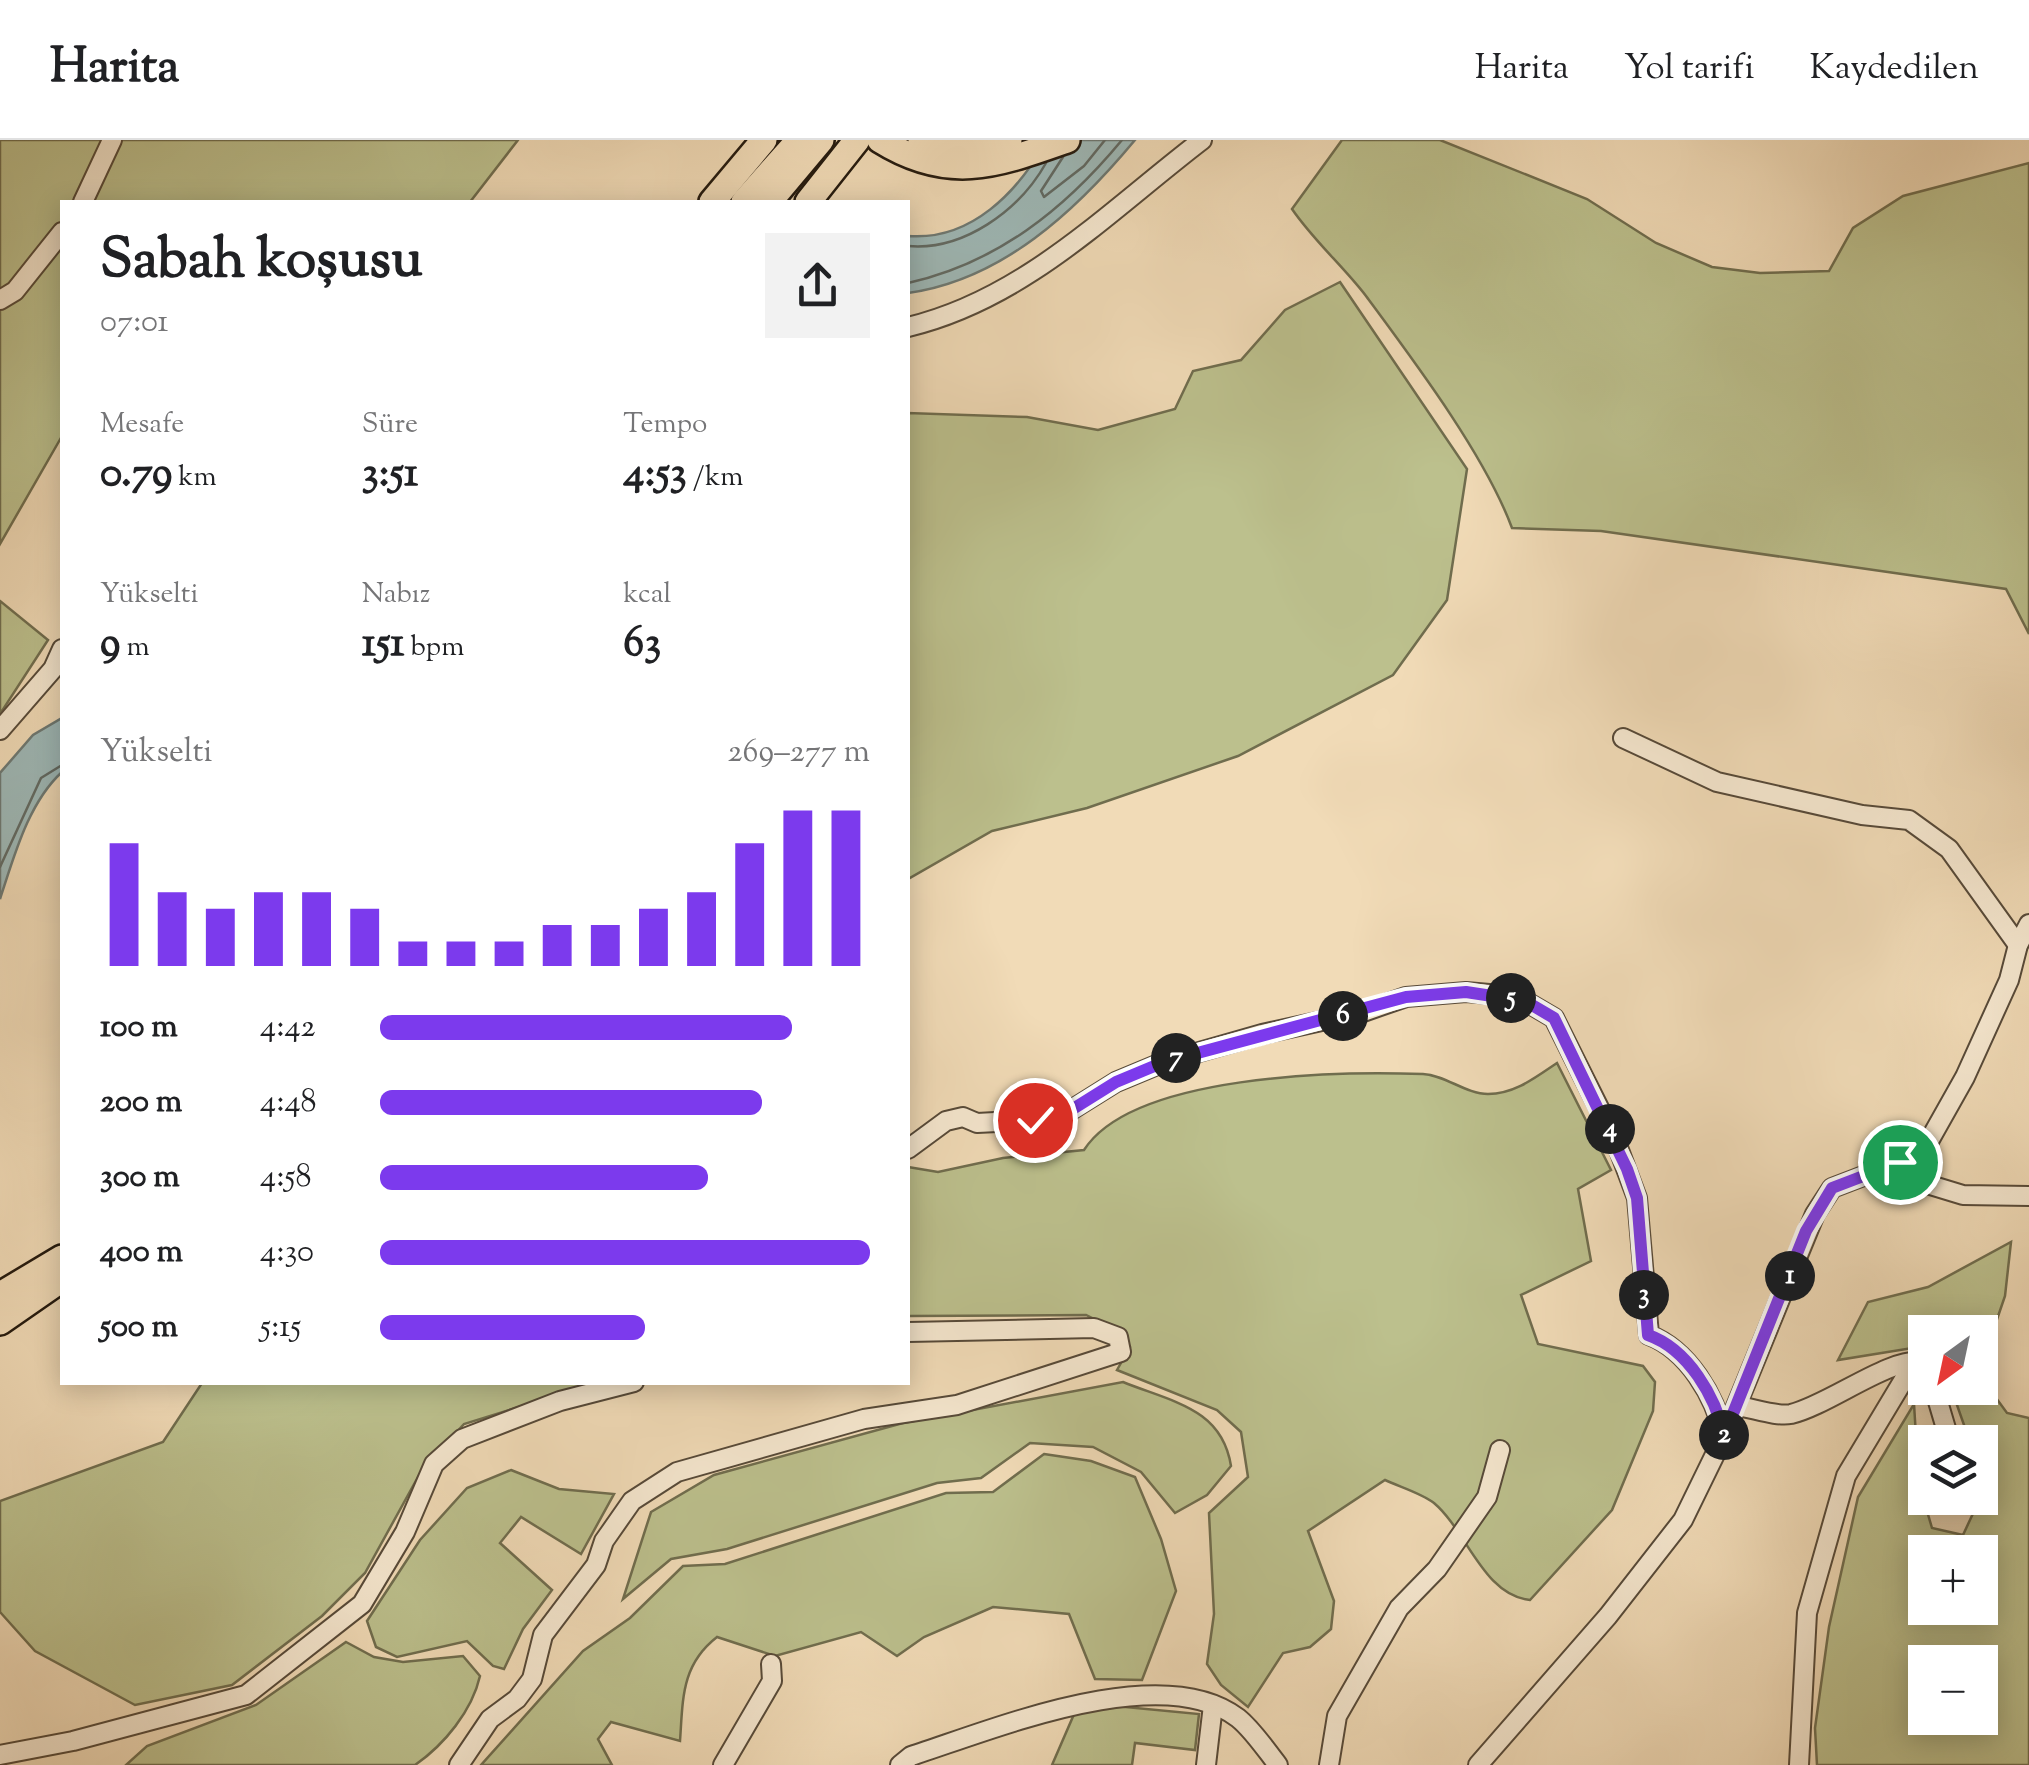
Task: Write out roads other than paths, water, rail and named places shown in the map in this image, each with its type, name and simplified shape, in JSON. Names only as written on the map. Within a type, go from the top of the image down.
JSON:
[{"type":"highway","points":[[746,198],[764,140]]},
{"type":"highway","points":[[746,198],[799,140]]},
{"type":"highway","points":[[746,198],[821,140]]},
{"type":"highway","points":[[810,200],[858,140]]},
{"type":"highway","points":[[880,140],[931,165],[991,166],[1012,149]]},
{"type":"highway","points":[[921,140],[965,150],[1012,149],[1068,140]]},
{"type":"highway","points":[[0,1296],[60,1259]]},
{"type":"highway","points":[[0,1322],[60,1280]]},
{"type":"street","points":[[84,200],[112,140]]},
{"type":"street","points":[[910,327],[939,320],[999,293],[1099,225],[1202,140]]},
{"type":"street","points":[[0,300],[15,291],[60,235]]},
{"type":"street","points":[[0,730],[52,668],[60,652]]},
{"type":"street","points":[[1623,738],[1717,782],[1862,815],[1909,820],[1949,849],[2018,946]]},
{"type":"street","points":[[1478,1765],[1608,1616],[1683,1520],[1737,1406],[1806,1231],[1832,1188],[1900,1162],[1929,1141],[1951,1107],[2010,980],[2018,946],[2029,924]]},
{"type":"street","points":[[910,1148],[946,1121],[963,1117],[976,1123],[1035,1120],[1068,1112],[1116,1082],[1164,1062],[1406,997],[1466,992],[1525,1001],[1554,1018],[1627,1169],[1637,1198],[1648,1335],[1680,1354],[1692,1370],[1724,1436]]},
{"type":"street","points":[[1852,1178],[1881,1176],[1916,1181],[1963,1196],[2028,1199]]},
{"type":"street","points":[[459,1765],[490,1719],[518,1699],[532,1679],[543,1634],[596,1565],[632,1501],[677,1472],[864,1420],[957,1406],[1121,1352],[1118,1337],[1094,1328],[910,1332]]},
{"type":"street","points":[[1737,1406],[1788,1415],[1862,1385],[1901,1361],[1908,1361]]},
{"type":"street","points":[[1799,1765],[1807,1613],[1846,1476],[1908,1380]]},
{"type":"street","points":[[0,1755],[73,1740],[246,1694],[362,1604],[405,1532],[434,1464],[462,1439],[560,1400],[622,1385]]},
{"type":"street","points":[[1329,1765],[1337,1716],[1399,1608],[1437,1569],[1486,1497],[1500,1450]]},
{"type":"street","points":[[723,1765],[772,1681],[771,1664]]},
{"type":"street","points":[[900,1765],[911,1756],[1091,1699],[1136,1697],[1213,1705],[1239,1718],[1278,1765]]},
{"type":"street","points":[[1206,1765],[1213,1705]]},
{"type":"water","points":[[1047,140],[1135,140],[1062,216],[1006,258],[942,286],[910,293],[910,236],[931,235],[972,222],[1007,195]]},
{"type":"water","points":[[60,719],[60,774],[31,815],[0,899],[0,773],[33,735]]}]
